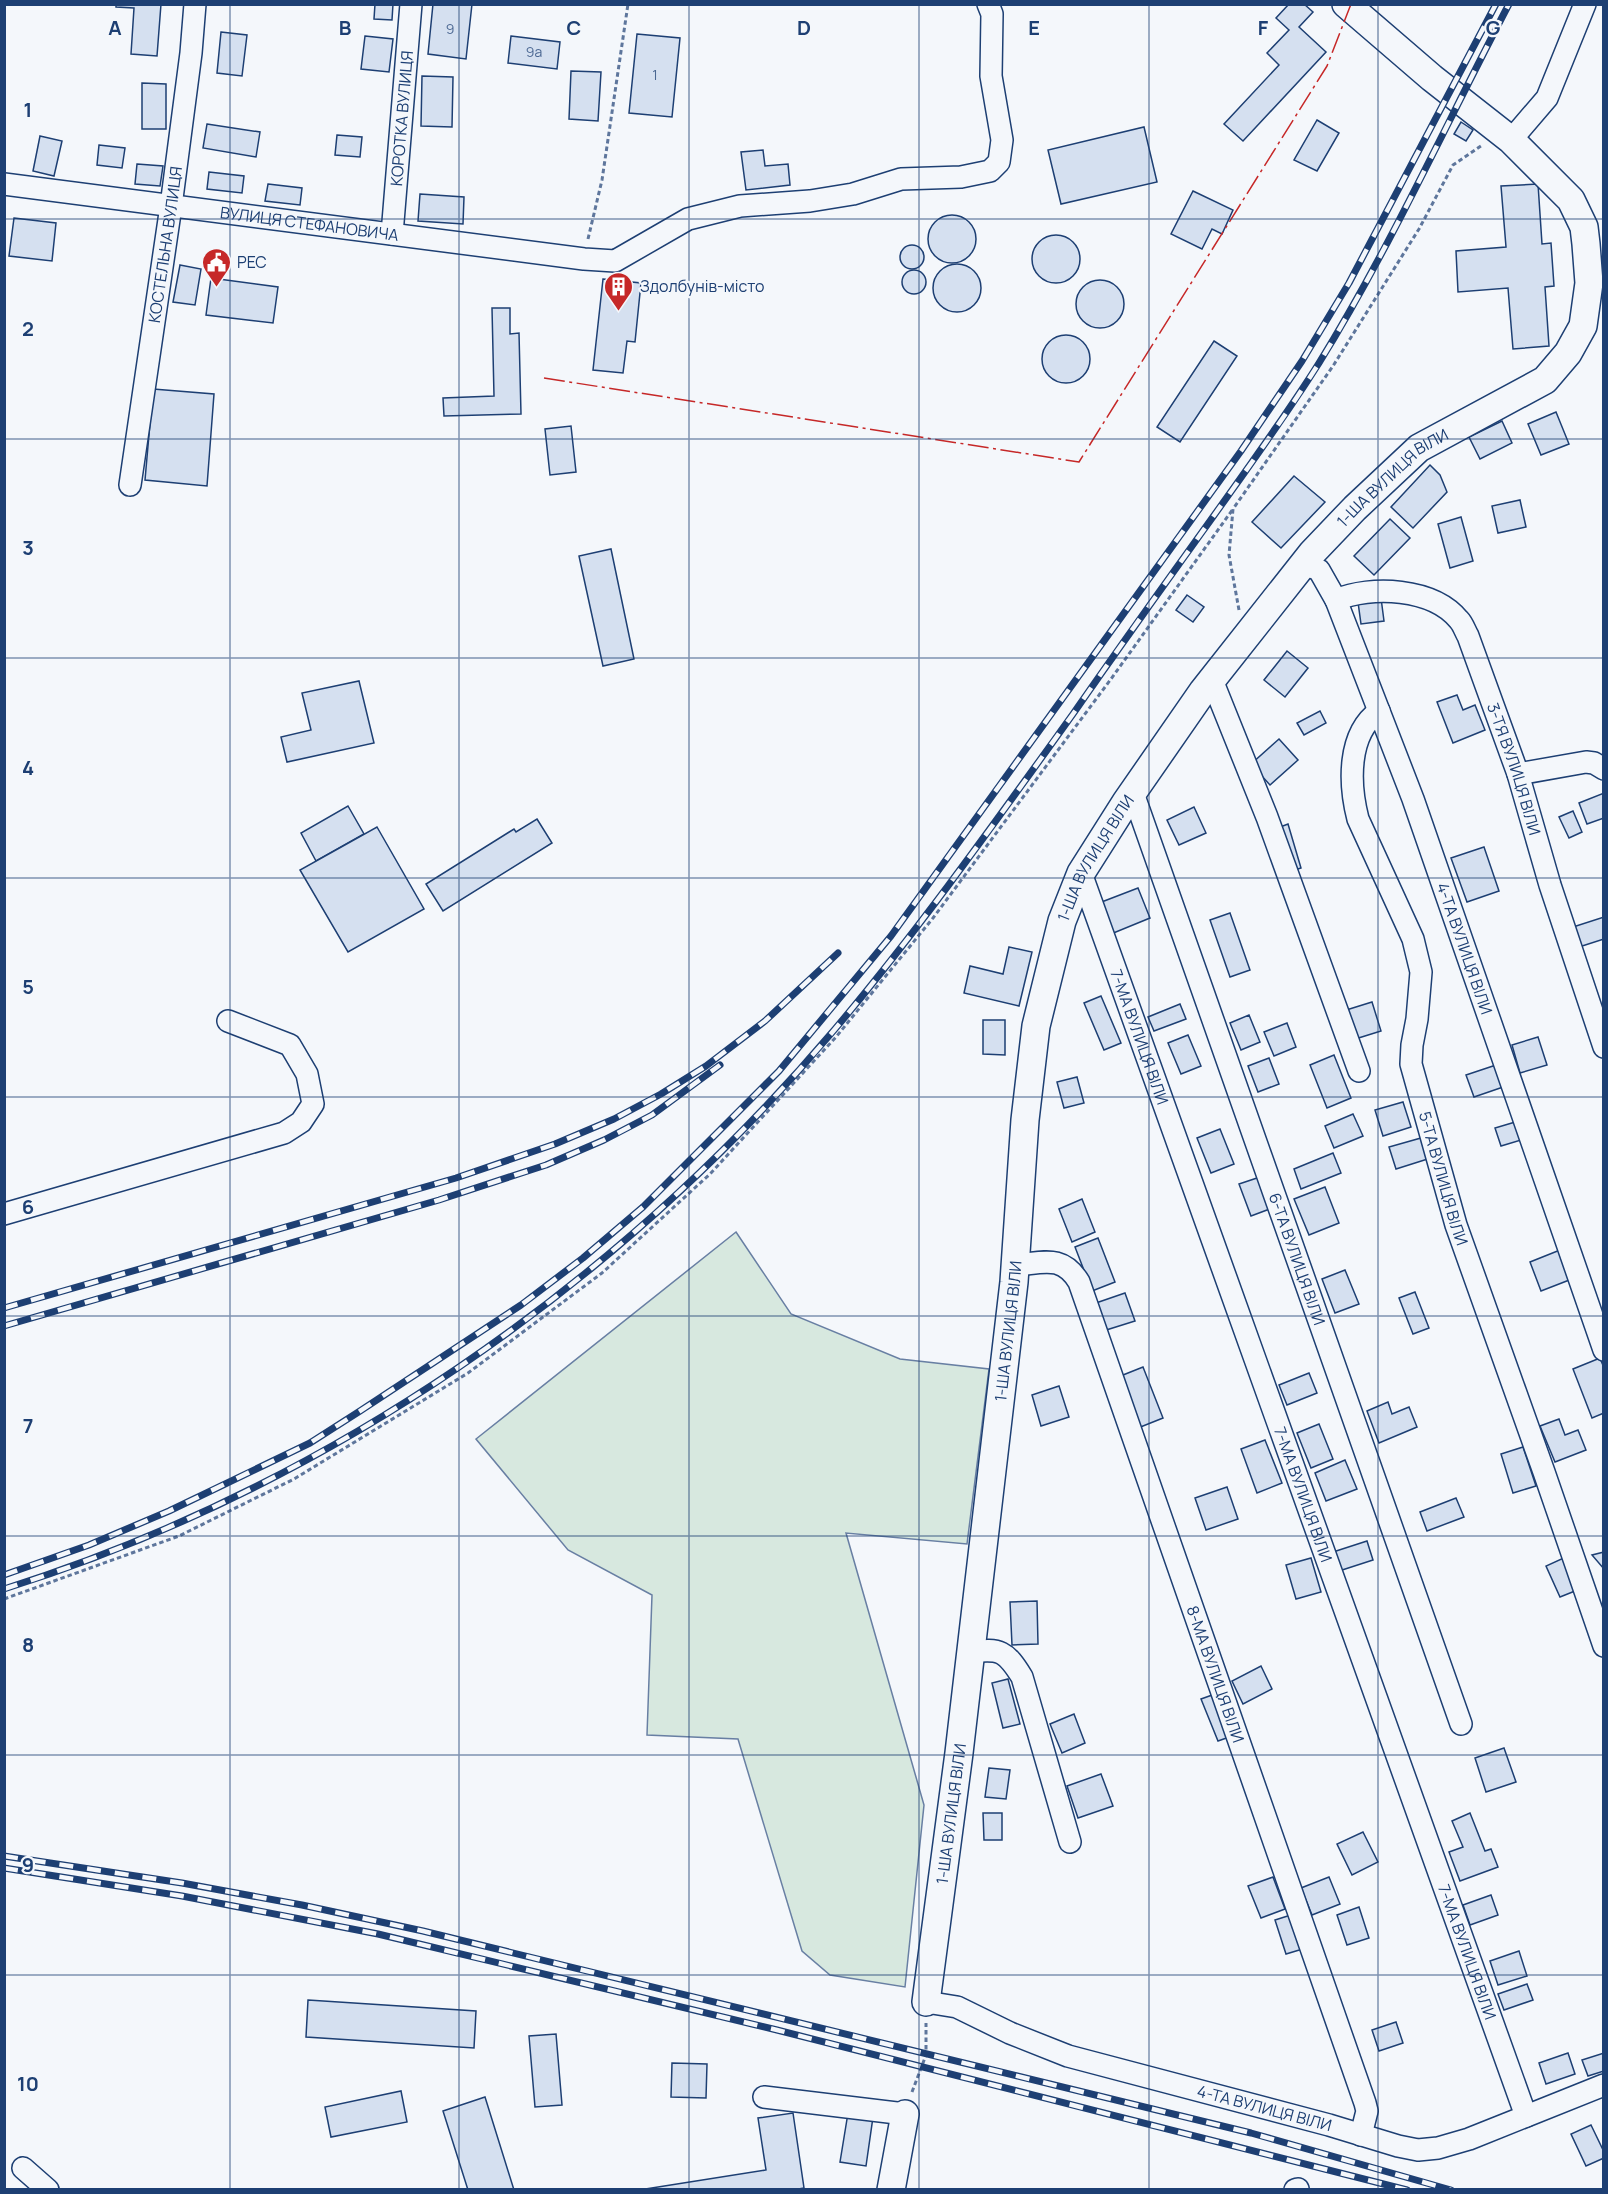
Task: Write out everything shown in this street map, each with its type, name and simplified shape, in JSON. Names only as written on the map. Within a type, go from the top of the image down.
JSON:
[{"type":"main road","name":"1-ША ВУЛИЦЯ ВІЛИ","points":[[926,2002],[971,1652],[1016,1265],[1025,1120],[1036,1026],[1062,921],[1082,873],[1133,793],[1212,680],[1303,564],[1354,508],[1419,448],[1545,380],[1568,353],[1583,326],[1589,284],[1584,227],[1571,200],[1506,137],[1432,78],[1346,4]]},
{"type":"main road","points":[[891,2190],[904,2114]]},
{"type":"street","name":"КОСТЕЛЬНА ВУЛИЦЯ","points":[[130,485],[171,206],[191,53],[195,4]]},
{"type":"street","name":"КОРОТКА ВУЛИЦЯ","points":[[392,234],[411,4]]},
{"type":"street","name":"ВУЛИЦЯ СТЕФАНОВИЧА","points":[[4,184],[584,259],[615,261],[688,219],[740,206],[810,201],[842,196],[901,179],[961,177],[990,171],[999,162],[1002,140],[991,76],[992,14],[988,4]]},
{"type":"street","points":[[1506,137],[1547,98],[1585,4]]},
{"type":"street","name":"4-ТА ВУЛИЦЯ ВІЛИ","points":[[1303,564],[1319,570],[1336,600],[1417,810],[1604,1350]]},
{"type":"street","name":"3-ТЯ ВУЛИЦЯ ВІЛИ","points":[[1336,600],[1351,593],[1395,591],[1423,598],[1444,607],[1460,620],[1468,636],[1518,774],[1550,885],[1604,1047]]},
{"type":"street","points":[[1212,680],[1267,817],[1359,1071]]},
{"type":"street","name":"5-ТА ВУЛИЦЯ ВІЛИ","points":[[1379,711],[1363,727],[1356,747],[1352,774],[1353,800],[1358,819],[1413,939],[1418,956],[1420,981],[1411,1064],[1456,1225],[1604,1646]]},
{"type":"street","points":[[1518,774],[1586,762],[1594,763],[1604,769]]},
{"type":"street","name":"6-ТА ВУЛИЦЯ ВІЛИ","points":[[1133,793],[1461,1724]]},
{"type":"street","name":"7-МА ВУЛИЦЯ ВІЛИ","points":[[1082,873],[1526,2116]]},
{"type":"street","points":[[4,1214],[284,1133],[301,1122],[313,1104],[308,1074],[290,1044],[228,1021]]},
{"type":"street","name":"8-МА ВУЛИЦЯ ВІЛИ","points":[[1016,1265],[1053,1262],[1065,1266],[1078,1282],[1365,2103],[1366,2111],[1361,2135]]},
{"type":"street","points":[[971,1652],[992,1649],[1003,1654],[1013,1663],[1022,1677],[1070,1842]]},
{"type":"street","name":"4-ТА ВУЛИЦЯ ВІЛИ","points":[[926,2002],[957,2007],[1010,2033],[1068,2056],[1418,2150],[1438,2148],[1469,2139],[1604,2085]]},
{"type":"street","points":[[764,2097],[904,2114]]},
{"type":"street","points":[[23,2168],[48,2190]]},
{"type":"path","points":[[584,259],[602,180],[628,4]]},
{"type":"path","points":[[4,1599],[179,1536],[294,1479],[468,1373],[602,1273],[710,1174],[837,1037],[933,918],[1111,679],[1333,366],[1419,228],[1454,165],[1506,137]]},
{"type":"path","points":[[1233,509],[1229,555],[1244,639]]},
{"type":"path","points":[[904,2114],[926,2055],[926,2002]]},
{"type":"shaded area","points":[[736,1232],[791,1314],[900,1359],[989,1369],[967,1544],[846,1533],[924,1805],[905,1987],[830,1975],[802,1951],[738,1739],[647,1735],[652,1595],[568,1550],[476,1439]]},
{"type":"building","points":[[116,4],[161,4],[157,56],[131,54],[134,8],[116,7]]},
{"type":"building","points":[[375,4],[393,4],[392,20],[374,19]]},
{"type":"building","points":[[433,4],[472,4],[466,59],[428,54]]},
{"type":"building","points":[[1289,4],[1304,4],[1313,12],[1299,27],[1326,52],[1243,141],[1224,124],[1279,65],[1267,53],[1289,30],[1276,18]]},
{"type":"building","points":[[221,32],[247,35],[242,76],[217,73]]},
{"type":"building","points":[[637,34],[680,38],[672,117],[629,113]]},
{"type":"building","points":[[365,36],[393,39],[389,72],[361,69]]},
{"type":"building","points":[[511,36],[560,42],[557,69],[508,63]]},
{"type":"building","points":[[571,71],[601,72],[598,121],[569,119]]},
{"type":"building","points":[[422,76],[453,77],[452,127],[421,126]]},
{"type":"building","points":[[142,83],[166,84],[166,129],[142,129]]},
{"type":"building","points":[[1317,120],[1339,133],[1317,171],[1294,160]]},
{"type":"building","points":[[1461,122],[1473,130],[1466,141],[1454,134]]},
{"type":"building","points":[[207,124],[260,132],[256,157],[203,148]]},
{"type":"building","points":[[1144,127],[1157,182],[1061,204],[1048,150]]},
{"type":"building","points":[[337,135],[362,137],[360,157],[335,155]]},
{"type":"building","points":[[40,136],[62,141],[54,176],[33,171]]},
{"type":"building","points":[[99,145],[125,148],[122,168],[97,165]]},
{"type":"building","points":[[763,150],[765,166],[788,164],[790,185],[746,190],[741,152]]},
{"type":"building","points":[[137,164],[163,166],[160,186],[135,184]]},
{"type":"building","points":[[209,172],[244,176],[242,193],[207,189]]},
{"type":"building","points":[[268,184],[302,188],[300,205],[265,201]]},
{"type":"building","points":[[1538,184],[1542,244],[1551,243],[1554,286],[1545,287],[1549,346],[1513,349],[1508,288],[1458,292],[1456,251],[1506,247],[1501,186]]},
{"type":"building","points":[[1193,191],[1233,210],[1222,234],[1212,229],[1202,249],[1171,234]]},
{"type":"building","points":[[420,194],[464,197],[463,224],[418,221]]},
{"type":"building","points":[[952,215],[969,222],[976,239],[969,256],[952,263],[935,256],[928,239],[935,222]]},
{"type":"building","points":[[14,218],[56,223],[52,261],[9,256]]},
{"type":"building","points":[[1056,235],[1073,242],[1080,259],[1073,276],[1056,283],[1039,276],[1032,259],[1039,242]]},
{"type":"building","points":[[912,245],[920,249],[924,257],[920,265],[912,269],[904,265],[900,257],[904,249]]},
{"type":"building","points":[[957,264],[974,271],[981,288],[974,305],[957,312],[940,305],[933,288],[940,271]]},
{"type":"building","points":[[180,265],[201,269],[195,305],[173,302]]},
{"type":"building","points":[[914,270],[922,274],[926,282],[922,290],[914,294],[906,290],[902,282],[906,274]]},
{"type":"building","points":[[211,278],[278,287],[273,323],[206,315]]},
{"type":"building","name":"Здолбунів-місто","points":[[603,279],[641,283],[635,342],[627,341],[623,373],[593,370]]},
{"type":"building","points":[[1100,280],[1117,287],[1124,304],[1117,321],[1100,328],[1083,321],[1076,304],[1083,287]]},
{"type":"building","points":[[492,308],[510,308],[510,334],[519,333],[521,414],[444,416],[443,398],[494,396]]},
{"type":"building","points":[[1066,335],[1083,342],[1090,359],[1083,376],[1066,383],[1049,376],[1042,359],[1049,342]]},
{"type":"building","points":[[1214,341],[1237,356],[1180,442],[1157,427]]},
{"type":"building","points":[[153,389],[214,394],[207,486],[145,480]]},
{"type":"building","points":[[1556,412],[1569,444],[1541,455],[1528,424]]},
{"type":"building","points":[[1502,421],[1512,443],[1480,459],[1469,437]]},
{"type":"building","points":[[571,426],[576,472],[550,475],[545,429]]},
{"type":"building","points":[[1430,465],[1440,475],[1447,492],[1413,528],[1391,507]]},
{"type":"building","points":[[1294,476],[1325,502],[1281,548],[1252,522]]},
{"type":"building","points":[[1520,500],[1526,527],[1498,533],[1492,506]]},
{"type":"building","points":[[1461,517],[1473,561],[1450,568],[1438,524]]},
{"type":"building","points":[[1390,519],[1410,538],[1374,575],[1354,556]]},
{"type":"building","points":[[611,549],[634,659],[603,666],[579,556]]},
{"type":"building","points":[[1187,595],[1204,607],[1193,622],[1176,610]]},
{"type":"building","points":[[1381,598],[1384,621],[1361,624],[1358,602]]},
{"type":"building","points":[[1287,651],[1308,668],[1285,697],[1264,680]]},
{"type":"building","points":[[359,681],[374,743],[287,762],[281,737],[311,730],[302,693]]},
{"type":"building","points":[[1457,695],[1463,710],[1475,705],[1485,730],[1453,743],[1437,702]]},
{"type":"building","points":[[1320,711],[1326,723],[1304,735],[1297,723]]},
{"type":"building","points":[[1279,739],[1298,760],[1270,785],[1251,764]]},
{"type":"building","points":[[1604,793],[1604,818],[1587,824],[1579,803]]},
{"type":"building","points":[[348,806],[364,834],[316,861],[301,833]]},
{"type":"building","points":[[1194,807],[1206,833],[1179,845],[1167,820]]},
{"type":"building","points":[[1573,811],[1582,832],[1569,838],[1559,817]]},
{"type":"building","points":[[537,819],[552,843],[443,911],[426,884],[514,829],[516,832]]},
{"type":"building","points":[[1288,824],[1301,868],[1288,872],[1275,829]]},
{"type":"building","points":[[377,827],[424,909],[348,952],[300,870]]},
{"type":"building","points":[[1484,847],[1499,891],[1467,902],[1451,858]]},
{"type":"building","points":[[1138,888],[1150,918],[1111,934],[1099,903]]},
{"type":"building","points":[[1230,913],[1250,970],[1230,977],[1210,920]]},
{"type":"building","points":[[1604,917],[1604,939],[1579,947],[1573,927]]},
{"type":"building","points":[[1009,947],[1032,952],[1019,1006],[964,993],[970,966],[1003,974]]},
{"type":"building","points":[[1101,996],[1121,1043],[1104,1050],[1084,1003]]},
{"type":"building","points":[[1372,1002],[1381,1031],[1352,1040],[1343,1011]]},
{"type":"building","points":[[1180,1004],[1186,1019],[1154,1031],[1148,1017]]},
{"type":"building","points":[[1249,1015],[1260,1042],[1241,1050],[1230,1023]]},
{"type":"building","points":[[983,1020],[1005,1020],[1005,1055],[983,1054]]},
{"type":"building","points":[[1287,1023],[1296,1047],[1274,1056],[1264,1032]]},
{"type":"building","points":[[1188,1035],[1201,1066],[1181,1074],[1168,1043]]},
{"type":"building","points":[[1538,1037],[1547,1065],[1520,1073],[1512,1045]]},
{"type":"building","points":[[1334,1055],[1351,1098],[1327,1108],[1310,1065]]},
{"type":"building","points":[[1269,1058],[1279,1084],[1258,1092],[1248,1066]]},
{"type":"building","points":[[1502,1063],[1509,1085],[1474,1097],[1466,1075]]},
{"type":"building","points":[[1077,1077],[1084,1103],[1064,1108],[1057,1082]]},
{"type":"building","points":[[1403,1102],[1411,1127],[1383,1136],[1375,1110]]},
{"type":"building","points":[[1353,1114],[1363,1136],[1334,1148],[1325,1126]]},
{"type":"building","points":[[1522,1120],[1528,1138],[1501,1146],[1495,1128]]},
{"type":"building","points":[[1220,1129],[1234,1164],[1211,1173],[1197,1138]]},
{"type":"building","points":[[1428,1136],[1434,1157],[1396,1169],[1389,1147]]},
{"type":"building","points":[[1333,1153],[1341,1173],[1301,1189],[1294,1169]]},
{"type":"building","points":[[1263,1176],[1275,1207],[1251,1216],[1239,1184]]},
{"type":"building","points":[[1325,1187],[1339,1223],[1309,1235],[1294,1199]]},
{"type":"building","points":[[1082,1199],[1095,1232],[1072,1242],[1059,1209]]},
{"type":"building","points":[[1098,1238],[1115,1282],[1092,1291],[1075,1247]]},
{"type":"building","points":[[1565,1248],[1577,1277],[1541,1291],[1530,1262]]},
{"type":"building","points":[[1345,1270],[1359,1304],[1335,1313],[1322,1279]]},
{"type":"building","points":[[1415,1292],[1429,1328],[1413,1334],[1399,1298]]},
{"type":"building","points":[[1125,1293],[1135,1321],[1103,1331],[1093,1304]]},
{"type":"building","points":[[1600,1358],[1604,1368],[1604,1413],[1592,1418],[1573,1369]]},
{"type":"building","points":[[1143,1367],[1163,1418],[1138,1428],[1118,1377]]},
{"type":"building","points":[[1309,1373],[1317,1393],[1287,1405],[1279,1385]]},
{"type":"building","points":[[1059,1386],[1069,1417],[1041,1426],[1032,1395]]},
{"type":"building","points":[[1388,1402],[1392,1414],[1409,1407],[1417,1427],[1379,1443],[1367,1411]]},
{"type":"building","points":[[1559,1419],[1565,1435],[1578,1430],[1586,1450],[1555,1462],[1540,1426]]},
{"type":"building","points":[[1319,1424],[1333,1459],[1311,1468],[1297,1433]]},
{"type":"building","points":[[1265,1440],[1282,1483],[1257,1493],[1241,1449]]},
{"type":"building","points":[[1523,1447],[1536,1486],[1513,1493],[1501,1454]]},
{"type":"building","points":[[1345,1460],[1357,1489],[1326,1501],[1315,1473]]},
{"type":"building","points":[[1227,1487],[1238,1519],[1206,1530],[1195,1498]]},
{"type":"building","points":[[1456,1498],[1464,1517],[1427,1531],[1420,1512]]},
{"type":"building","points":[[1367,1541],[1373,1560],[1339,1571],[1333,1552]]},
{"type":"building","points":[[1604,1552],[1604,1569],[1592,1555]]},
{"type":"building","points":[[1568,1556],[1580,1589],[1560,1597],[1546,1566]]},
{"type":"building","points":[[1311,1558],[1321,1592],[1296,1599],[1286,1565]]},
{"type":"building","points":[[1037,1601],[1038,1644],[1012,1645],[1010,1602]]},
{"type":"building","points":[[1261,1666],[1272,1689],[1243,1704],[1232,1681]]},
{"type":"building","points":[[1008,1679],[1020,1724],[1003,1728],[992,1683]]},
{"type":"building","points":[[1215,1694],[1232,1736],[1218,1741],[1201,1699]]},
{"type":"building","points":[[1074,1714],[1085,1743],[1062,1753],[1050,1724]]},
{"type":"building","points":[[1504,1748],[1516,1782],[1486,1792],[1475,1758]]},
{"type":"building","points":[[989,1768],[1010,1770],[1006,1799],[985,1797]]},
{"type":"building","points":[[1101,1774],[1113,1806],[1078,1818],[1067,1786]]},
{"type":"building","points":[[983,1813],[1002,1813],[1002,1840],[984,1840]]},
{"type":"building","points":[[1470,1813],[1485,1851],[1491,1849],[1498,1867],[1460,1881],[1449,1852],[1463,1847],[1452,1821]]},
{"type":"building","points":[[1363,1832],[1378,1862],[1352,1875],[1337,1844]]},
{"type":"building","points":[[1273,1877],[1285,1909],[1261,1918],[1248,1886]]},
{"type":"building","points":[[1329,1877],[1340,1904],[1312,1915],[1301,1888]]},
{"type":"building","points":[[1491,1895],[1498,1915],[1470,1925],[1463,1905]]},
{"type":"building","points":[[1359,1907],[1369,1938],[1347,1945],[1337,1915]]},
{"type":"building","points":[[1294,1914],[1306,1948],[1286,1954],[1275,1920]]},
{"type":"building","points":[[1519,1951],[1527,1976],[1498,1985],[1490,1961]]},
{"type":"building","points":[[1527,1984],[1533,2000],[1504,2010],[1498,1994]]},
{"type":"building","points":[[308,2000],[476,2011],[474,2048],[306,2037]]},
{"type":"building","points":[[1396,2022],[1403,2043],[1379,2051],[1372,2030]]},
{"type":"building","points":[[556,2034],[562,2105],[535,2107],[529,2036]]},
{"type":"building","points":[[1568,2053],[1575,2074],[1546,2084],[1539,2063]]},
{"type":"building","points":[[1604,2053],[1604,2071],[1588,2076],[1582,2060]]},
{"type":"building","points":[[672,2063],[707,2064],[706,2098],[671,2097]]},
{"type":"building","points":[[401,2091],[407,2122],[331,2137],[325,2107]]},
{"type":"building","points":[[485,2097],[514,2190],[468,2190],[443,2111]]},
{"type":"building","points":[[793,2113],[804,2188],[793,2190],[639,2190],[766,2170],[758,2118]]},
{"type":"building","points":[[848,2113],[873,2117],[866,2166],[840,2162]]},
{"type":"building","points":[[1591,2125],[1604,2152],[1604,2158],[1586,2166],[1571,2134]]},
{"type":"railway","points":[[4,1575],[89,1545],[169,1511],[310,1443],[360,1411],[521,1305],[583,1258],[643,1207],[779,1071],[891,936],[1241,451],[1302,361],[1349,283],[1496,4]]},
{"type":"railway","points":[[4,1589],[124,1546],[239,1495],[351,1435],[459,1367],[561,1292],[659,1211],[750,1123],[835,1029],[927,913],[1073,714],[1293,403],[1370,275],[1509,4]]},
{"type":"railway","points":[[4,1308],[456,1178],[555,1144],[614,1119],[706,1066],[765,1021],[838,953]]},
{"type":"railway","points":[[4,1326],[439,1200],[546,1165],[604,1140],[652,1115],[720,1065]]},
{"type":"railway","points":[[4,1856],[182,1883],[302,1905],[423,1931],[1251,2133],[1451,2190]]},
{"type":"railway","points":[[4,1868],[182,1896],[378,1934],[777,2030],[1407,2190]]},
{"type":"power","points":[[544,378],[1079,462],[1327,66],[1351,4]]},
{"type":"place","name":"РЕС","points":[[216,288]]},
{"type":"place","name":"Здолбунів-місто","points":[[619,312]]}]
